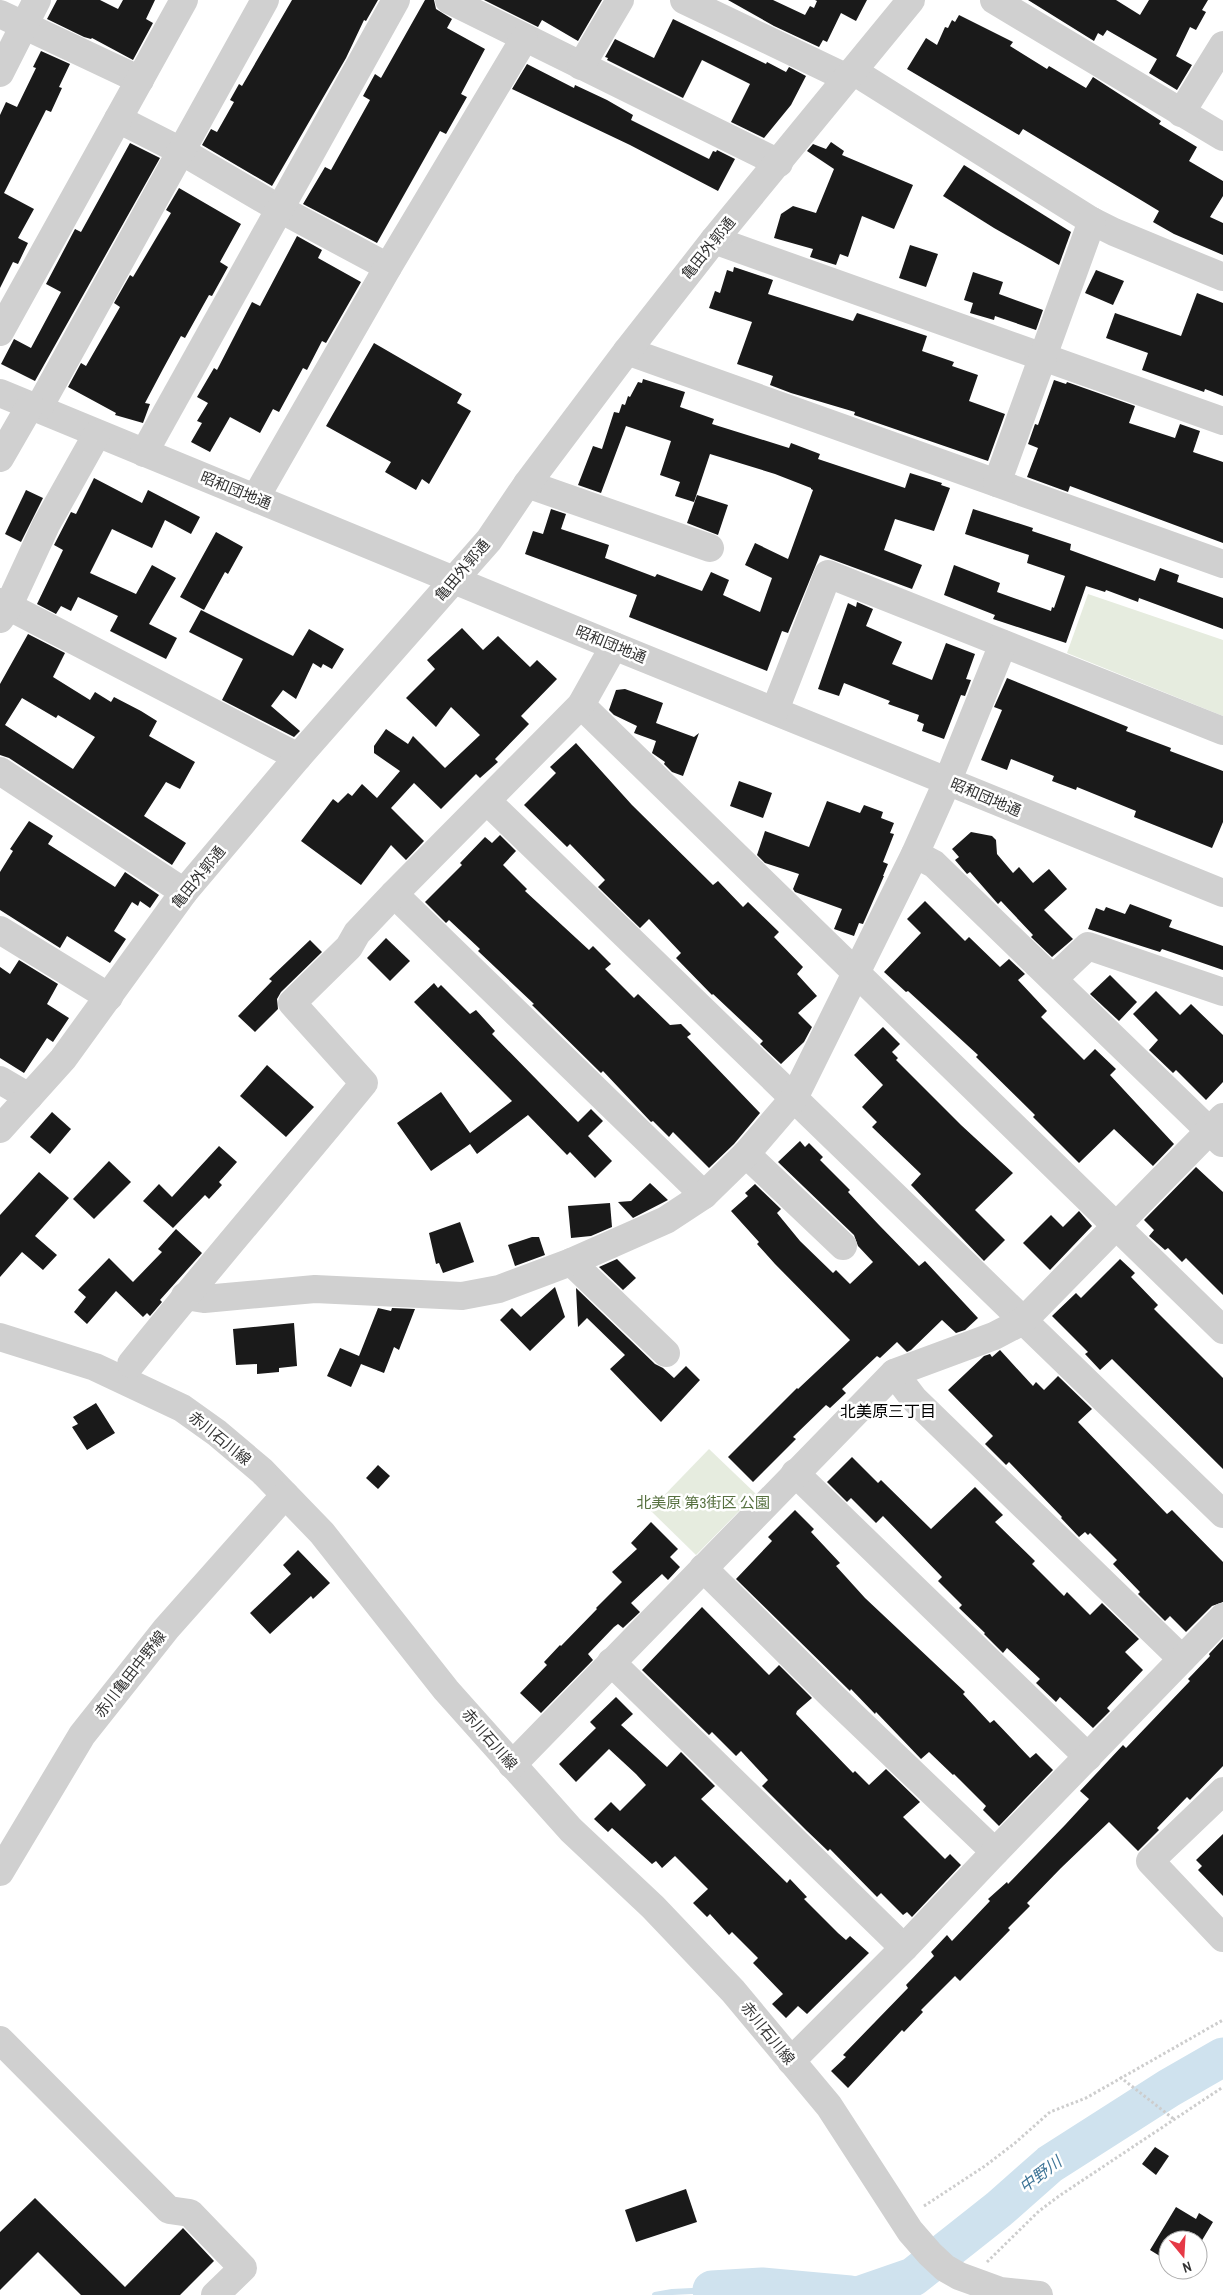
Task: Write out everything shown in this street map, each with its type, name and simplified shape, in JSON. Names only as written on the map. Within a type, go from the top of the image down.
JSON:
[{"type":"street","points":[[0,72],[37,0]]},
{"type":"street","points":[[0,332],[184,0]]},
{"type":"street","points":[[0,458],[34,408],[265,0]]},
{"type":"street","points":[[144,453],[396,0]]},
{"type":"street","points":[[449,0],[524,39],[779,163]]},
{"type":"street","points":[[581,66],[620,0]]},
{"type":"street","points":[[684,0],[850,75],[1092,221],[1223,277]]},
{"type":"street","name":"亀田外郭通","points":[[0,1130],[63,1059],[184,892],[298,757],[489,540],[527,484],[627,351],[714,240],[911,0]]},
{"type":"street","points":[[994,0],[1223,138]]},
{"type":"street","points":[[0,14],[140,80]]},
{"type":"street","points":[[256,497],[388,267],[524,39]]},
{"type":"street","points":[[1181,112],[1223,45]]},
{"type":"street","points":[[118,119],[181,151],[280,210],[388,267]]},
{"type":"street","points":[[997,483],[1092,221]]},
{"type":"street","points":[[714,240],[1223,421]]},
{"type":"street","points":[[627,351],[1223,564]]},
{"type":"street","name":"昭和団地通","points":[[0,393],[614,646],[1223,893]]},
{"type":"street","points":[[97,434],[46,525],[3,609],[298,757]]},
{"type":"street","points":[[527,484],[710,548]]},
{"type":"street","points":[[775,710],[828,574],[1223,731]]},
{"type":"street","points":[[186,1296],[204,1299],[314,1289],[462,1296],[499,1289],[572,1262],[666,1220],[704,1195],[746,1154],[794,1098],[915,854],[948,780],[1003,644]]},
{"type":"street","points":[[131,1364],[364,1083],[292,1003],[349,947],[357,933],[394,894],[581,705],[614,646]]},
{"type":"street","points":[[581,705],[1223,1330]]},
{"type":"street","points":[[0,771],[184,892]]},
{"type":"street","points":[[486,800],[1223,1514]]},
{"type":"street","points":[[512,1765],[795,1472],[894,1373],[994,1336],[1023,1321],[1116,1226],[1218,1131],[1053,979],[934,864],[915,854]]},
{"type":"street","points":[[394,894],[704,1195]]},
{"type":"street","points":[[0,930],[109,997]]},
{"type":"street","points":[[1053,979],[1088,946],[1223,992]]},
{"type":"street","points":[[0,1080],[29,1098]]},
{"type":"street","points":[[746,1154],[843,1246]]},
{"type":"street","points":[[572,1262],[666,1353]]},
{"type":"street","name":"赤川石川線","points":[[0,1338],[95,1367],[182,1408],[217,1433],[262,1471],[322,1533],[446,1690],[512,1765],[571,1830],[652,1906],[733,1990],[829,2106],[914,2221],[930,2254],[945,2268],[959,2276],[1000,2291],[1039,2295]]},
{"type":"street","points":[[894,1373],[914,1399],[1182,1658]]},
{"type":"street","points":[[795,1472],[1088,1757]]},
{"type":"street","name":"赤川亀田中野線","points":[[0,1872],[82,1736],[166,1629],[285,1495]]},
{"type":"street","points":[[703,1568],[833,1697],[995,1852]]},
{"type":"street","points":[[791,2061],[904,1948],[1223,1617]]},
{"type":"street","points":[[611,1662],[904,1948]]},
{"type":"street","points":[[1223,1790],[1150,1861],[1223,1938]]},
{"type":"street","points":[[0,2040],[169,2210],[190,2212],[243,2268],[215,2295]]},
{"type":"path","points":[[914,2221],[1015,2143],[1050,2112],[1086,2098],[1223,2020]]},
{"type":"path","points":[[1120,2077],[1176,2120]]},
{"type":"path","points":[[984,2265],[1046,2206],[1094,2171],[1176,2120],[1223,2087]]},
{"type":"green space","points":[[1088,594],[1223,640],[1223,716],[1067,653]]},
{"type":"green space","name":"北美原 第3街区 公園","points":[[709,1449],[756,1494],[696,1555],[650,1510]]},
{"type":"building","points":[[57,0],[100,0],[118,9],[123,0],[155,0],[146,19],[153,23],[133,60],[92,38],[84,37],[47,19]]},
{"type":"building","points":[[292,0],[378,0],[366,21],[364,20],[346,58],[272,186],[202,145],[211,129],[217,132],[234,102],[230,100],[239,84],[242,86]]},
{"type":"building","points":[[425,0],[434,0],[436,9],[452,19],[447,28],[485,49],[461,94],[467,97],[446,134],[440,131],[377,243],[303,204],[325,167],[331,170],[370,100],[363,96],[375,74],[381,78]]},
{"type":"building","points":[[484,0],[602,0],[578,41],[542,20],[538,27]]},
{"type":"building","points":[[728,0],[773,0],[805,15],[810,6],[814,8],[817,1],[815,0],[867,0],[856,21],[841,13],[827,42],[823,40],[819,47],[774,26]]},
{"type":"building","points":[[1028,0],[1116,0],[1140,15],[1149,0],[1208,0],[1202,10],[1206,12],[1196,30],[1190,27],[1176,56],[1192,65],[1177,90],[1149,73],[1157,59],[1107,30],[1103,36],[1098,33],[1094,41]]},
{"type":"building","points":[[959,15],[1013,42],[1010,46],[1047,69],[1049,66],[1086,88],[1093,77],[1161,121],[1159,124],[1197,147],[1189,161],[1223,181],[1223,196],[1210,217],[1223,223],[1223,255],[1174,234],[1153,222],[1159,211],[1023,129],[1019,135],[907,69],[926,38],[937,45],[945,27],[948,28],[952,20],[955,22]]},
{"type":"building","points":[[673,19],[766,64],[767,62],[786,72],[789,67],[806,76],[791,105],[764,138],[731,122],[750,84],[702,60],[683,98],[607,60],[608,58],[605,57],[615,39],[654,58]]},
{"type":"building","points":[[41,51],[70,64],[59,87],[62,88],[51,112],[46,110],[4,193],[34,209],[18,238],[28,243],[18,264],[13,262],[0,288],[0,115],[6,102],[17,107],[36,68],[33,67]]},
{"type":"building","points":[[527,64],[574,88],[575,85],[607,100],[633,115],[631,120],[709,159],[713,151],[716,152],[717,150],[735,159],[718,191],[630,145],[512,89]]},
{"type":"building","points":[[831,142],[844,151],[842,155],[913,185],[894,229],[862,216],[848,257],[840,254],[836,265],[810,257],[813,249],[774,238],[781,214],[793,206],[816,213],[834,169],[807,151],[813,144],[826,149]]},
{"type":"building","points":[[130,143],[160,158],[35,381],[1,364],[14,339],[31,348],[61,292],[46,284],[75,229],[81,232]]},
{"type":"building","points":[[964,165],[1071,232],[1059,265],[943,196]]},
{"type":"building","points":[[179,188],[241,224],[220,262],[228,267],[212,296],[209,295],[185,338],[181,336],[163,369],[145,403],[150,404],[143,423],[115,415],[116,413],[68,387],[81,363],[86,366],[120,307],[114,303],[130,275],[133,277],[171,213],[166,210]]},
{"type":"building","points":[[297,236],[322,250],[318,258],[361,282],[326,343],[322,341],[307,370],[303,368],[279,412],[273,409],[260,433],[230,417],[210,452],[191,442],[202,423],[197,421],[208,403],[197,397],[214,368],[217,370],[252,302],[260,306]]},
{"type":"building","points":[[910,245],[938,254],[926,287],[899,278]]},
{"type":"building","points":[[734,267],[773,280],[768,294],[853,321],[857,313],[927,336],[922,351],[954,362],[952,366],[978,375],[969,401],[1005,414],[988,461],[854,415],[855,412],[770,385],[773,376],[737,364],[752,322],[709,308],[715,291],[720,293],[727,270],[733,272]]},
{"type":"building","points":[[1096,270],[1124,281],[1113,305],[1085,293]]},
{"type":"building","points":[[973,272],[1003,282],[999,294],[1043,310],[1036,330],[995,316],[994,320],[970,313],[973,303],[964,300]]},
{"type":"building","points":[[1197,293],[1223,303],[1223,396],[1205,389],[1204,392],[1142,370],[1148,353],[1106,338],[1115,313],[1181,336]]},
{"type":"building","points":[[374,343],[462,394],[457,403],[471,411],[429,484],[422,479],[416,490],[385,472],[391,462],[326,426]]},
{"type":"building","points":[[643,379],[685,392],[680,407],[714,419],[712,424],[789,448],[791,443],[820,454],[818,459],[905,488],[910,473],[942,483],[941,485],[950,488],[934,531],[895,519],[884,550],[922,565],[912,589],[820,555],[788,633],[782,631],[767,671],[629,617],[637,595],[525,554],[533,531],[543,534],[551,509],[566,514],[561,529],[609,545],[605,558],[655,577],[657,574],[702,591],[711,572],[729,580],[723,595],[760,612],[772,578],[745,565],[755,543],[788,559],[813,490],[811,488],[775,474],[710,454],[694,502],[675,496],[680,482],[660,475],[671,441],[626,426],[601,493],[578,485],[593,446],[602,449],[614,412],[619,413],[622,404],[625,405],[628,396],[630,397],[638,382],[642,383]]},
{"type":"building","points":[[1054,380],[1066,384],[1067,382],[1135,406],[1129,423],[1175,438],[1180,424],[1200,431],[1193,452],[1223,462],[1223,543],[1070,486],[1068,492],[1027,477],[1038,448],[1028,444],[1035,424],[1038,425]]},
{"type":"building","points":[[94,478],[142,503],[148,490],[200,517],[191,534],[165,520],[152,548],[112,529],[90,573],[136,594],[152,565],[176,578],[149,624],[177,638],[166,659],[110,631],[118,616],[78,597],[71,611],[61,606],[56,614],[37,604],[63,550],[54,545],[71,512],[76,514]]},
{"type":"building","points":[[26,490],[43,498],[21,542],[5,534]]},
{"type":"building","points":[[697,495],[728,505],[718,535],[687,523]]},
{"type":"building","points":[[973,509],[1033,528],[1032,531],[1071,544],[1070,550],[1155,581],[1160,568],[1179,575],[1177,582],[1223,598],[1223,629],[1139,598],[1138,602],[1106,590],[1105,592],[1086,586],[1066,643],[993,619],[995,615],[944,595],[954,565],[1000,583],[997,592],[1051,611],[1052,607],[1054,608],[1065,576],[1027,563],[1029,555],[965,534]]},
{"type":"building","points":[[216,532],[243,547],[228,574],[225,572],[204,610],[180,597]]},
{"type":"building","points":[[857,602],[873,609],[866,626],[902,642],[892,664],[932,680],[946,643],[975,654],[966,679],[971,680],[965,696],[961,695],[944,739],[922,731],[924,724],[917,721],[919,715],[888,704],[890,701],[844,683],[839,696],[818,689],[848,603],[856,607]]},
{"type":"building","points":[[201,610],[293,656],[309,629],[344,649],[332,669],[323,664],[321,668],[313,663],[296,699],[283,690],[271,706],[300,731],[294,737],[222,700],[243,659],[189,632]]},
{"type":"building","points":[[462,628],[483,650],[498,636],[530,667],[537,660],[557,679],[521,716],[529,724],[495,759],[498,762],[480,778],[476,774],[441,809],[414,783],[391,808],[424,841],[406,860],[391,845],[361,885],[301,841],[333,799],[338,803],[348,793],[352,796],[362,784],[377,798],[400,771],[374,753],[374,746],[386,729],[408,744],[413,736],[445,768],[480,735],[451,707],[436,727],[406,698],[435,669],[427,660]]},
{"type":"building","points":[[28,634],[65,653],[53,677],[90,700],[95,692],[111,702],[114,697],[157,721],[149,736],[195,762],[180,789],[166,782],[144,816],[186,843],[172,865],[9,758],[0,755],[0,684]],"holes":[[[22,698],[56,718],[58,715],[95,737],[73,769],[5,725]]]},
{"type":"building","points":[[1007,678],[1128,727],[1126,731],[1171,748],[1170,751],[1223,771],[1223,822],[1212,848],[1134,817],[1136,811],[1077,787],[1076,790],[1052,781],[1054,776],[1011,759],[1007,770],[981,760],[1002,710],[994,707]]},
{"type":"building","points":[[625,689],[663,703],[656,723],[694,737],[699,733],[683,776],[672,772],[664,764],[665,762],[652,753],[656,741],[634,733],[637,726],[614,715],[609,710],[616,690]]},
{"type":"building","points":[[576,743],[632,805],[713,885],[718,881],[743,907],[748,902],[779,932],[774,937],[803,967],[797,974],[817,996],[798,1013],[812,1027],[804,1042],[781,1064],[760,1044],[763,1041],[712,995],[676,958],[681,953],[649,919],[640,928],[598,887],[605,880],[570,844],[567,847],[524,805],[556,773],[550,767]]},
{"type":"building","points":[[739,781],[772,793],[763,818],[730,806]]},
{"type":"building","points":[[827,801],[860,813],[864,805],[883,812],[881,818],[894,823],[890,833],[894,834],[883,862],[888,864],[884,876],[863,924],[859,923],[854,936],[834,929],[842,909],[795,892],[793,889],[799,874],[765,863],[757,855],[765,831],[809,847]]},
{"type":"building","points":[[29,821],[53,836],[48,844],[115,887],[125,872],[159,895],[150,908],[140,901],[138,906],[132,902],[114,931],[126,939],[110,963],[67,936],[60,948],[0,910],[0,872],[13,851],[10,849]]},
{"type":"building","points":[[971,832],[992,836],[996,840],[997,854],[1013,873],[1019,867],[1033,883],[1049,869],[1067,889],[1044,910],[1073,939],[1052,957],[1031,937],[1033,935],[1001,901],[998,904],[970,872],[967,874],[955,860],[959,857],[952,849]]},
{"type":"building","points":[[500,835],[516,851],[503,865],[527,889],[525,891],[589,950],[593,946],[611,964],[605,969],[634,998],[638,994],[670,1025],[681,1024],[691,1034],[687,1037],[760,1113],[734,1144],[709,1168],[673,1132],[669,1137],[653,1121],[651,1122],[603,1071],[601,1073],[532,1005],[534,1004],[478,951],[480,949],[449,920],[446,923],[425,902],[462,865],[460,863],[485,837],[492,843]]},
{"type":"building","points":[[925,901],[965,941],[969,937],[1000,967],[1009,959],[1025,974],[1018,980],[1047,1011],[1041,1017],[1084,1060],[1095,1049],[1116,1069],[1110,1075],[1174,1144],[1153,1166],[1114,1129],[1079,1163],[1033,1117],[1035,1115],[976,1057],[978,1055],[908,991],[906,992],[884,972],[921,933],[907,919]]},
{"type":"building","points":[[1130,904],[1172,920],[1169,927],[1223,946],[1223,970],[1162,949],[1160,952],[1088,929],[1096,908],[1104,911],[1106,907],[1125,914]]},
{"type":"building","points":[[386,938],[410,961],[390,981],[367,958]]},
{"type":"building","points":[[310,940],[322,952],[281,992],[277,999],[278,1009],[255,1032],[238,1016],[272,981],[269,979]]},
{"type":"building","points":[[19,960],[58,984],[47,1004],[69,1018],[53,1042],[47,1038],[24,1073],[0,1058],[0,967],[10,974]]},
{"type":"building","points":[[1110,975],[1137,1002],[1119,1021],[1090,994]]},
{"type":"building","points":[[434,983],[438,988],[441,985],[470,1014],[476,1010],[495,1031],[492,1034],[578,1122],[591,1109],[603,1121],[588,1136],[612,1161],[595,1178],[570,1152],[567,1155],[528,1115],[477,1154],[470,1144],[431,1171],[397,1123],[441,1092],[470,1133],[512,1101],[414,1002]]},
{"type":"building","points":[[1156,991],[1180,1015],[1191,1004],[1223,1035],[1223,1082],[1206,1100],[1176,1070],[1173,1073],[1149,1050],[1158,1040],[1133,1014]]},
{"type":"building","points":[[883,1027],[900,1044],[892,1052],[898,1058],[896,1060],[961,1125],[1013,1173],[975,1210],[1005,1240],[984,1261],[911,1185],[921,1174],[872,1127],[877,1122],[862,1107],[883,1085],[854,1055]]},
{"type":"building","points":[[267,1065],[314,1107],[286,1137],[240,1096]]},
{"type":"building","points":[[52,1112],[71,1129],[50,1154],[30,1137]]},
{"type":"building","points":[[800,1141],[805,1147],[809,1143],[823,1157],[820,1160],[850,1190],[848,1192],[879,1225],[919,1266],[925,1261],[978,1318],[965,1330],[956,1333],[942,1320],[911,1350],[907,1352],[897,1342],[880,1358],[877,1356],[842,1389],[846,1393],[830,1408],[826,1405],[793,1437],[796,1439],[753,1482],[728,1457],[797,1388],[850,1340],[775,1264],[757,1244],[759,1242],[731,1211],[748,1196],[745,1193],[755,1184],[781,1209],[777,1213],[800,1241],[833,1273],[836,1270],[850,1284],[873,1262],[858,1246],[854,1235],[778,1162]]},
{"type":"building","points":[[219,1146],[237,1162],[219,1182],[222,1185],[209,1199],[205,1195],[173,1228],[143,1201],[159,1184],[172,1197]]},
{"type":"building","points":[[109,1161],[131,1182],[94,1219],[73,1199]]},
{"type":"building","points":[[1196,1167],[1223,1192],[1223,1295],[1186,1258],[1182,1262],[1168,1248],[1165,1250],[1149,1236],[1154,1230],[1144,1220]]},
{"type":"building","points":[[39,1172],[69,1198],[35,1236],[57,1255],[43,1270],[22,1252],[0,1277],[0,1215]]},
{"type":"building","points":[[650,1183],[668,1200],[633,1218],[618,1202],[631,1201]]},
{"type":"building","points":[[610,1203],[612,1227],[591,1236],[571,1238],[568,1206]]},
{"type":"building","points":[[1079,1211],[1092,1226],[1050,1270],[1023,1243],[1051,1215],[1063,1227]]},
{"type":"building","points":[[460,1222],[474,1262],[443,1273],[439,1263],[436,1264],[429,1233]]},
{"type":"building","points":[[176,1229],[202,1253],[160,1300],[162,1302],[150,1316],[147,1313],[143,1317],[116,1291],[87,1324],[74,1312],[86,1297],[78,1290],[109,1258],[133,1282],[162,1252],[158,1249]]},
{"type":"building","points":[[532,1237],[539,1237],[545,1255],[515,1266],[508,1245]]},
{"type":"building","points":[[617,1259],[636,1278],[623,1290],[599,1267]]},
{"type":"building","points":[[1120,1259],[1135,1273],[1131,1277],[1158,1305],[1154,1309],[1223,1378],[1223,1469],[1112,1359],[1100,1370],[1085,1354],[1088,1352],[1052,1316],[1076,1293],[1081,1298]]},
{"type":"building","points":[[555,1287],[565,1317],[530,1351],[500,1320],[512,1308],[521,1317]]},
{"type":"building","points":[[576,1288],[655,1364],[663,1368],[674,1378],[686,1366],[700,1380],[661,1422],[610,1369],[625,1355],[587,1318],[578,1327]]},
{"type":"building","points":[[378,1308],[391,1311],[392,1308],[415,1309],[399,1350],[394,1347],[384,1373],[361,1364],[351,1387],[327,1376],[340,1348],[359,1356]]},
{"type":"building","points":[[294,1323],[297,1366],[279,1368],[279,1372],[257,1374],[257,1364],[236,1365],[233,1329]]},
{"type":"building","points":[[1000,1350],[1033,1386],[1036,1382],[1044,1390],[1058,1376],[1092,1409],[1078,1422],[1167,1514],[1172,1510],[1223,1562],[1223,1602],[1212,1606],[1186,1632],[1170,1616],[1165,1621],[1138,1594],[1140,1592],[1113,1564],[1117,1560],[1090,1533],[1088,1535],[1085,1532],[1079,1537],[1009,1462],[1006,1465],[985,1444],[993,1436],[948,1390],[984,1356],[990,1354],[992,1357]]},
{"type":"building","points":[[96,1403],[115,1433],[87,1450],[72,1427],[78,1424],[73,1417]]},
{"type":"building","points":[[852,1457],[878,1483],[881,1480],[931,1529],[975,1487],[1003,1515],[995,1522],[1035,1561],[1032,1564],[1064,1596],[1067,1592],[1090,1615],[1102,1603],[1139,1639],[1125,1652],[1143,1670],[1107,1708],[1110,1711],[1093,1728],[1060,1697],[1056,1702],[1036,1683],[1040,1679],[1007,1648],[1003,1653],[984,1634],[959,1608],[962,1605],[938,1581],[942,1577],[883,1516],[876,1523],[851,1498],[847,1502],[827,1482]]},
{"type":"building","points":[[378,1465],[390,1476],[378,1489],[366,1478]]},
{"type":"building","points":[[795,1510],[814,1529],[811,1532],[840,1563],[836,1566],[865,1598],[965,1692],[963,1694],[990,1723],[994,1720],[1030,1758],[1036,1753],[1053,1770],[999,1826],[983,1810],[986,1806],[954,1774],[929,1752],[921,1759],[876,1712],[875,1714],[851,1689],[850,1691],[736,1579],[772,1541],[768,1537]]},
{"type":"building","points":[[651,1522],[678,1549],[670,1557],[680,1567],[668,1580],[662,1574],[631,1603],[640,1612],[623,1628],[618,1624],[614,1627],[588,1654],[593,1660],[541,1713],[520,1693],[547,1665],[544,1662],[622,1582],[612,1572],[637,1549],[631,1543]]},
{"type":"building","points":[[298,1550],[330,1583],[313,1599],[311,1596],[270,1634],[250,1613],[291,1574],[283,1565]]},
{"type":"building","points":[[702,1607],[769,1675],[779,1665],[812,1698],[796,1714],[853,1773],[855,1771],[869,1785],[886,1769],[920,1802],[903,1817],[945,1859],[950,1854],[961,1865],[912,1917],[907,1912],[903,1915],[881,1893],[877,1897],[830,1849],[828,1851],[762,1786],[768,1780],[741,1751],[736,1756],[712,1732],[709,1735],[642,1670]]},
{"type":"building","points":[[1223,1639],[1223,1766],[1190,1800],[1187,1797],[1138,1851],[1109,1822],[1027,1903],[1030,1906],[1008,1928],[1010,1930],[960,1981],[955,1976],[921,2010],[923,2012],[904,2032],[902,2030],[848,2088],[831,2071],[846,2057],[843,2055],[908,1988],[906,1985],[934,1956],[931,1952],[947,1935],[952,1941],[990,1901],[988,1899],[1007,1882],[1008,1884],[1089,1799],[1080,1791],[1123,1745],[1126,1748],[1190,1681],[1188,1679]]},
{"type":"building","points":[[616,1697],[633,1714],[621,1725],[667,1767],[681,1752],[715,1786],[701,1799],[787,1883],[790,1879],[807,1897],[804,1899],[838,1933],[846,1940],[850,1936],[869,1953],[807,2014],[798,2006],[786,2018],[772,2004],[783,1994],[753,1963],[758,1958],[732,1932],[729,1935],[710,1914],[707,1917],[693,1903],[708,1889],[675,1856],[662,1868],[656,1861],[652,1864],[612,1828],[608,1832],[594,1819],[611,1802],[620,1811],[646,1785],[636,1774],[609,1749],[576,1782],[559,1764],[596,1728],[590,1722]]},
{"type":"building","points":[[1223,1834],[1223,1896],[1198,1870],[1202,1866],[1196,1860]]},
{"type":"building","points":[[1155,2147],[1169,2156],[1156,2175],[1142,2164]]},
{"type":"building","points":[[686,2189],[697,2222],[636,2242],[625,2210]]},
{"type":"building","points":[[35,2198],[125,2287],[183,2228],[214,2261],[180,2295],[81,2295],[38,2252],[0,2290],[0,2232]]},
{"type":"building","points":[[1176,2207],[1196,2219],[1199,2213],[1213,2222],[1208,2230],[1162,2230]]},
{"type":"building","points":[[1158,2237],[1158,2255],[1150,2250]]},
{"type":"waterway","name":"中野川","points":[[861,2295],[913,2277],[999,2209],[1050,2164],[1169,2088],[1223,2057]]},
{"type":"waterway","name":"中野川","points":[[712,2290],[762,2287],[850,2295]]},
{"type":"waterway","name":"中野川","points":[[655,2295],[672,2292],[712,2290]]},
{"type":"district","name":"北美原三丁目","points":[[888,1411]]}]
